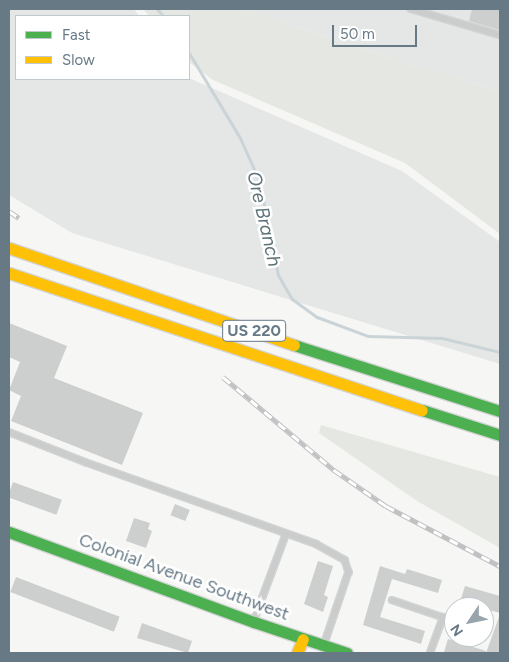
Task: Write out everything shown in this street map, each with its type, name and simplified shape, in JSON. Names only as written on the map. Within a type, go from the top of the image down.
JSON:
[{"type":"main road","name":"US 220","points":[[9,248],[307,349],[500,411]]},
{"type":"main road","name":"US 220","points":[[9,273],[500,435]]},
{"type":"main road","name":"Colonial Avenue Southwest","points":[[9,532],[254,622],[347,653]]},
{"type":"main road","points":[[297,653],[303,638]]},
{"type":"lane","points":[[411,9],[500,35]]},
{"type":"lane","points":[[9,432],[85,462],[286,534],[331,552],[344,560],[348,565],[349,572],[325,645]]},
{"type":"lane","points":[[254,622],[286,534]]},
{"type":"lane","points":[[392,600],[443,617],[430,653]]},
{"type":"shaded area","points":[[9,9],[134,9],[138,15],[15,15],[15,80],[190,80],[190,78],[402,171],[500,242],[500,364],[72,233],[9,195]]},
{"type":"shaded area","points":[[143,9],[238,9],[496,91],[500,90],[500,234],[405,163],[213,80],[190,63],[190,15],[148,15]]},
{"type":"shaded area","points":[[238,9],[500,9],[500,90],[496,91]]},
{"type":"shaded area","points":[[321,425],[500,477],[500,548],[417,501],[319,433]]},
{"type":"building","points":[[472,9],[500,9],[500,30],[469,21]]},
{"type":"building","points":[[9,323],[67,346],[54,378],[143,413],[122,465],[11,421],[21,396],[9,390],[20,362],[9,357]]},
{"type":"building","points":[[13,482],[62,500],[56,515],[9,498]]},
{"type":"building","points":[[175,504],[190,510],[185,521],[171,515]]},
{"type":"building","points":[[134,518],[150,523],[148,529],[152,531],[146,548],[126,541]]},
{"type":"building","points":[[318,561],[333,566],[324,595],[328,597],[323,612],[304,604]]},
{"type":"building","points":[[380,566],[405,574],[407,569],[442,580],[438,593],[392,579],[380,617],[425,631],[421,644],[363,625]]},
{"type":"building","points":[[16,577],[120,617],[114,632],[10,592]]},
{"type":"building","points":[[465,586],[500,596],[500,613],[494,611],[494,597],[462,597]]},
{"type":"building","points":[[499,617],[500,653],[486,653],[488,647],[494,647],[494,631]]},
{"type":"building","points":[[142,623],[192,641],[188,653],[137,638]]},
{"type":"building","points":[[446,647],[473,647],[486,651],[485,653],[444,652]]},
{"type":"waterway","name":"Ore Branch","points":[[157,9],[162,15]]},
{"type":"waterway","name":"Ore Branch","points":[[190,55],[240,138],[259,180],[278,275],[292,299],[317,317],[368,336],[442,338],[500,352]]},
{"type":"railway","points":[[9,211],[19,218]]},
{"type":"railway","points":[[223,377],[334,470],[386,506],[500,566]]},
{"type":"traffic: fast","points":[[294,345],[500,411]]},
{"type":"traffic: fast","points":[[422,410],[500,435]]},
{"type":"traffic: fast","points":[[9,532],[254,622],[347,653]]},
{"type":"traffic: slow","points":[[9,248],[294,345]]},
{"type":"traffic: slow","points":[[9,273],[422,410]]},
{"type":"traffic: slow","points":[[297,653],[303,639]]}]
